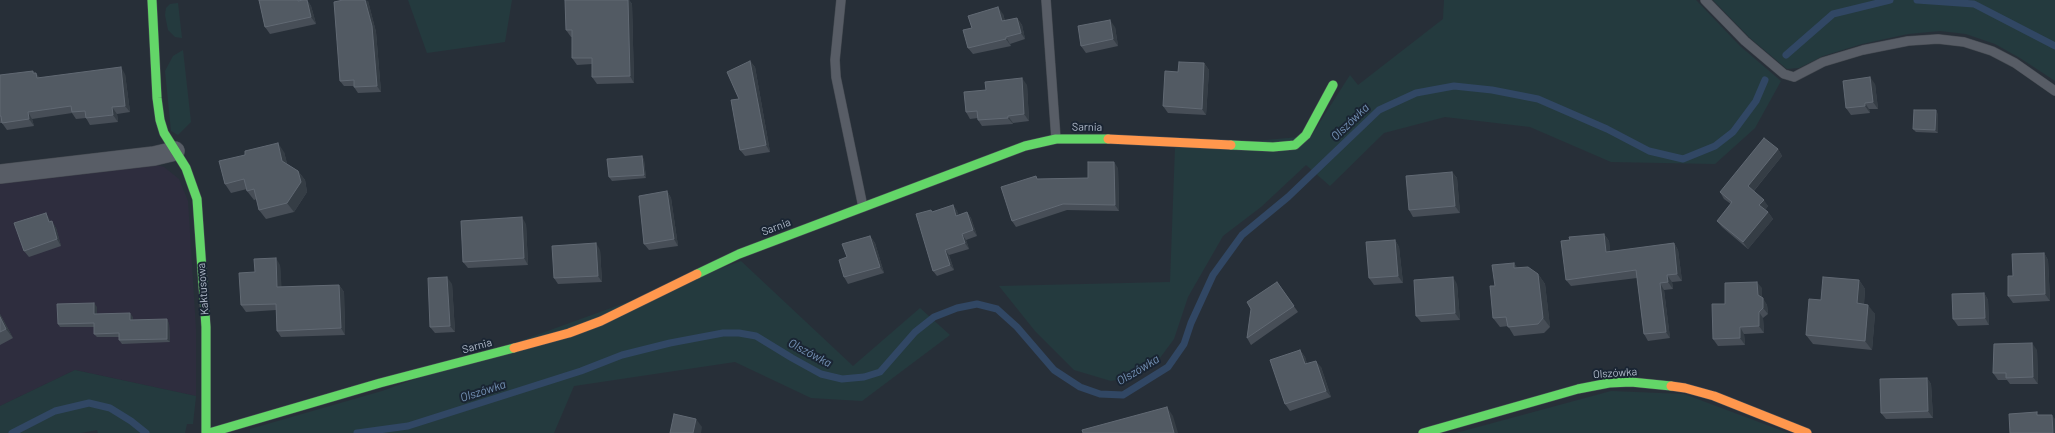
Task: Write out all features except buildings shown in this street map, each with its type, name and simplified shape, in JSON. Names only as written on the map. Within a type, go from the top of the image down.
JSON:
[{"type":"street","name":"Kaktusowa","points":[[152,0],[157,98],[160,120],[164,133],[186,168],[197,199],[206,327],[206,433]]},
{"type":"street","name":"Sarnia","points":[[209,433],[380,383],[569,333],[601,321],[738,254],[1025,146],[1056,139],[1080,138],[1273,147],[1295,146],[1306,135],[1333,85]]},
{"type":"street","points":[[0,174],[154,156],[175,151]]},
{"type":"street","name":"Olszówka","points":[[1423,433],[1578,388],[1610,383],[1631,382],[1685,388],[1714,396],[1807,433]]},
{"type":"lane","points":[[841,0],[835,60],[836,77],[863,208]]},
{"type":"lane","points":[[1046,0],[1056,139]]},
{"type":"lane","points":[[1705,0],[1745,41],[1784,74],[1794,77],[1824,62],[1863,50],[1908,41],[1938,39],[1964,42],[1992,51],[2015,63],[2055,91]]},
{"type":"shaded area","points":[[154,164],[164,167],[179,179],[188,201],[196,329],[196,396],[75,370],[0,406],[0,181]]},
{"type":"green space","points":[[408,0],[512,0],[505,42],[427,53]]},
{"type":"green space","points":[[1444,0],[1696,0],[1740,46],[1781,81],[1755,128],[1715,164],[1611,162],[1530,127],[1445,117],[1384,133],[1330,186],[1306,165],[1261,207],[1223,236],[1188,297],[1174,339],[1157,362],[1134,376],[1111,381],[1074,370],[1035,331],[999,286],[1170,282],[1175,148],[1311,136],[1350,75],[1358,85],[1443,19]]},
{"type":"green space","points":[[1713,0],[2055,0],[2055,81],[2020,58],[1995,44],[1966,34],[1940,31],[1908,34],[1862,44],[1823,56],[1799,68],[1787,69],[1750,38]]},
{"type":"green space","points":[[178,3],[182,38],[175,37],[168,30],[165,15],[166,8],[170,4]]},
{"type":"green space","points":[[183,50],[191,122],[178,135],[171,131],[165,71],[173,56]]},
{"type":"green space","points":[[741,261],[853,366],[920,308],[950,335],[862,401],[811,398],[735,362],[574,386],[554,433],[250,433],[250,429],[382,391]]},
{"type":"green space","points":[[75,370],[196,396],[193,424],[187,424],[185,433],[98,433],[97,430],[81,433],[0,433],[0,406]]},
{"type":"green space","points":[[1611,391],[1684,394],[1788,433],[1456,433]]},
{"type":"waterway","name":"Olszówka","points":[[1786,55],[1833,14],[1890,0]]},
{"type":"waterway","name":"Olszówka","points":[[1917,0],[1974,4],[2055,46]]},
{"type":"waterway","name":"Olszówka","points":[[357,433],[408,426],[581,371],[622,355],[670,343],[723,333],[739,333],[756,336],[821,374],[842,379],[864,377],[880,372],[915,332],[934,317],[957,308],[977,304],[997,309],[1017,327],[1054,370],[1080,387],[1100,394],[1123,395],[1168,367],[1184,344],[1191,323],[1213,275],[1242,235],[1288,197],[1379,110],[1416,93],[1454,86],[1492,90],[1538,99],[1607,129],[1649,151],[1683,159],[1715,146],[1733,132],[1756,101],[1765,80]]},
{"type":"waterway","name":"Olszówka","points":[[12,433],[55,411],[89,403],[110,408],[131,421],[146,433]]},
{"type":"traffic: fast","points":[[152,0],[157,98],[160,120],[164,133],[186,168],[197,199],[206,327],[206,433]]},
{"type":"traffic: fast","points":[[1231,145],[1273,147],[1295,145],[1306,135],[1333,85]]},
{"type":"traffic: fast","points":[[697,274],[739,254],[1025,146],[1056,139],[1108,139]]},
{"type":"traffic: fast","points":[[209,433],[380,383],[514,348]]},
{"type":"traffic: fast","points":[[1423,433],[1578,389],[1609,383],[1631,382],[1671,386]]},
{"type":"traffic: slow","points":[[1108,139],[1231,145]]},
{"type":"traffic: slow","points":[[514,348],[569,333],[601,321],[697,274]]},
{"type":"traffic: slow","points":[[1671,386],[1685,388],[1714,396],[1807,433]]}]
